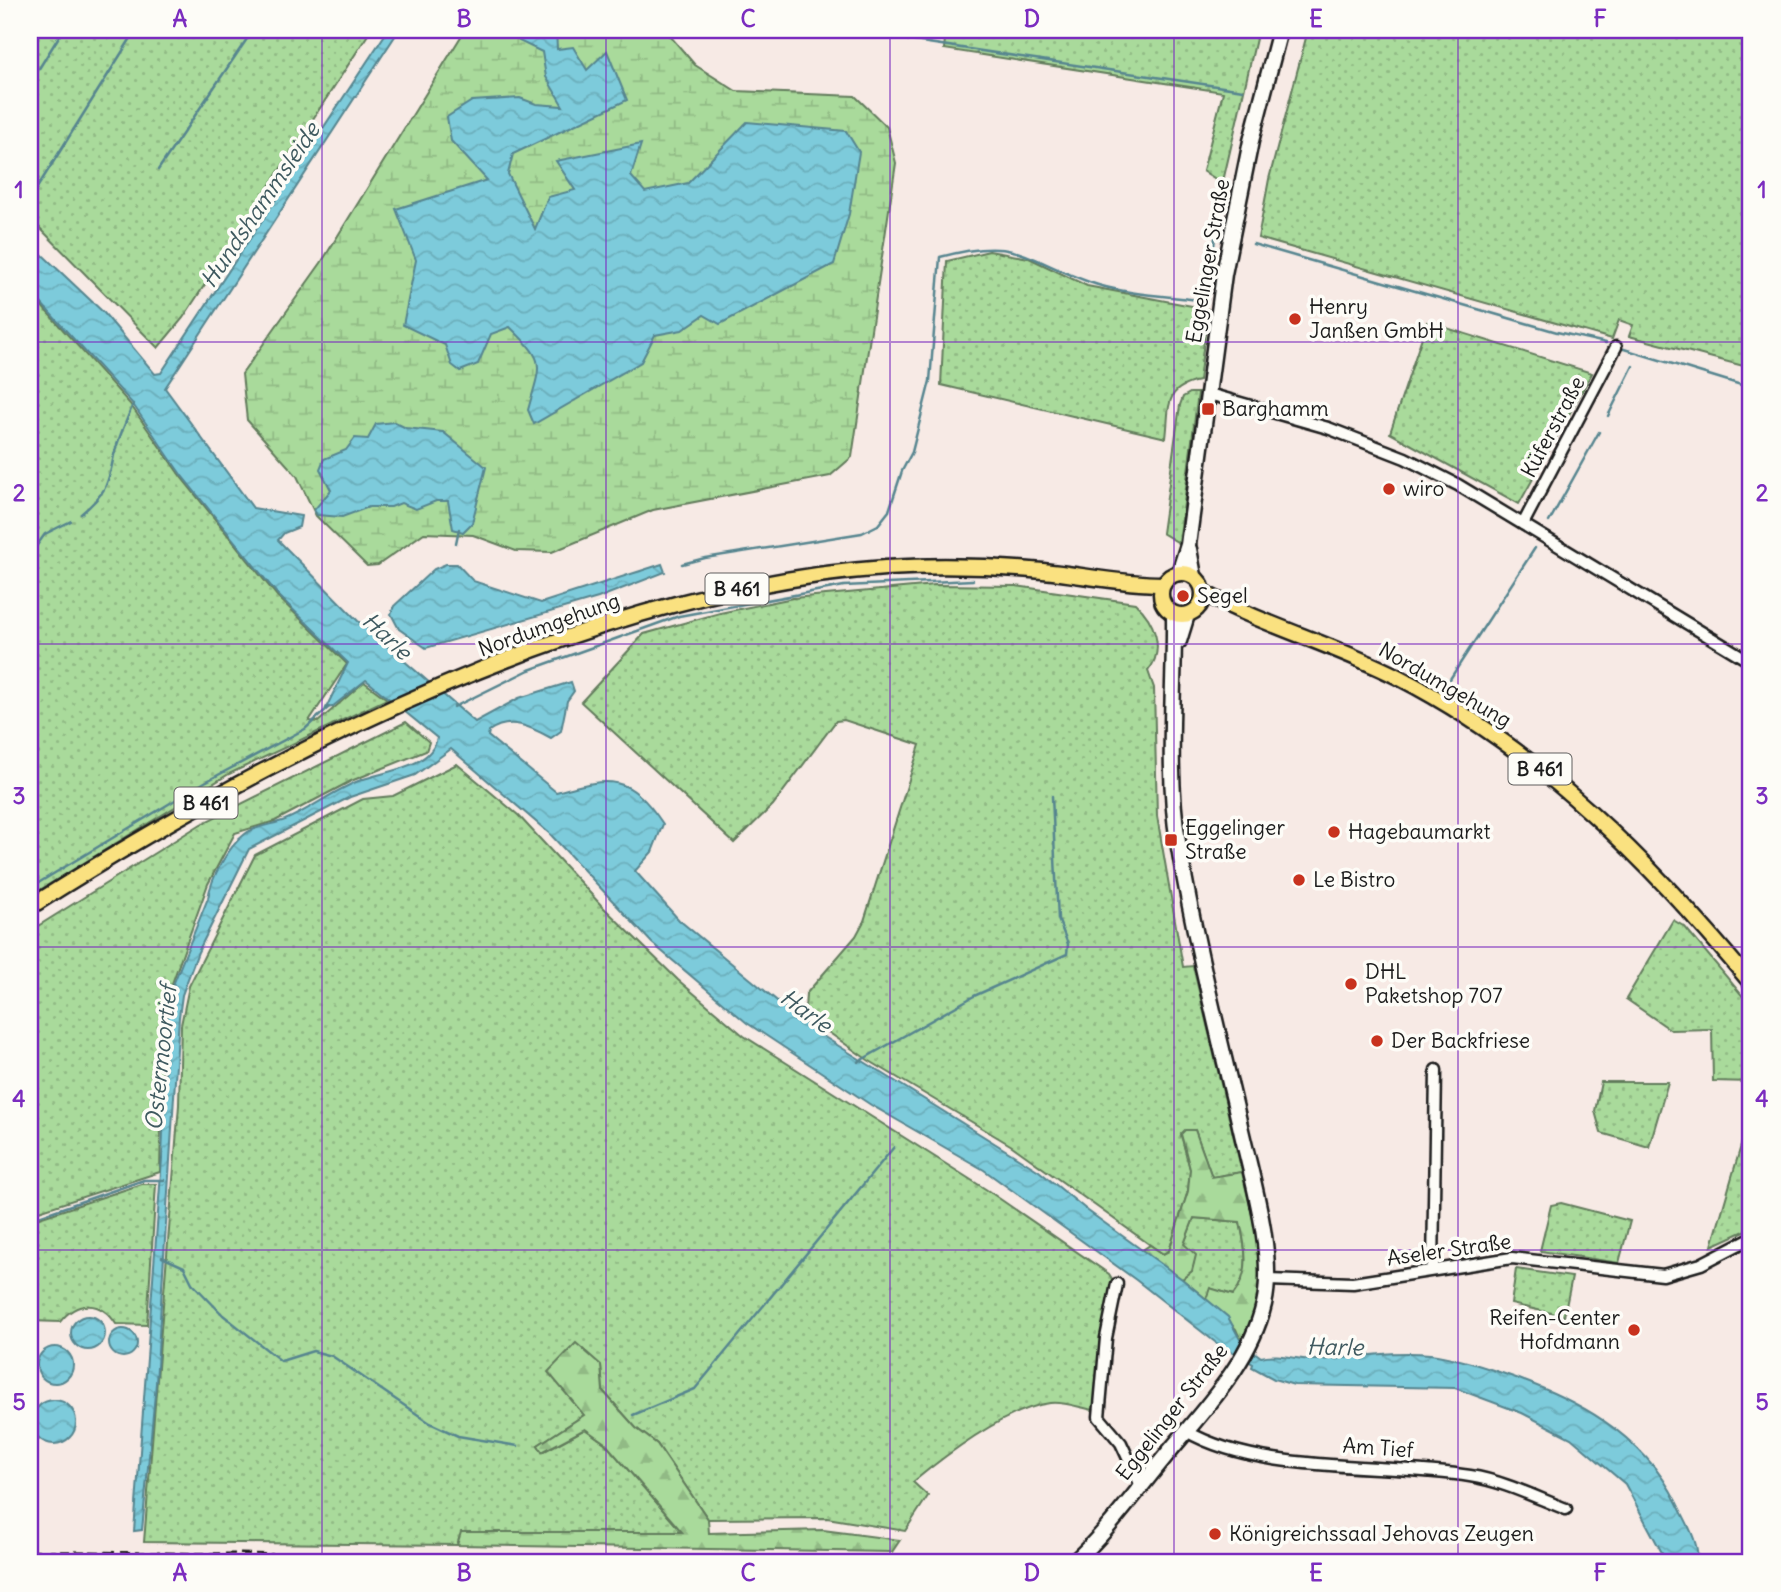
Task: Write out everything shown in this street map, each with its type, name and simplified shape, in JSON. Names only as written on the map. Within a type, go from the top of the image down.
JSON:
[{"type":"main road","name":"Nordumgehung","points":[[30,907],[200,806],[389,712],[446,686],[634,616],[755,584],[885,568],[949,566],[1021,569],[1133,584],[1162,591]]},
{"type":"main road","points":[[1187,574],[1202,599],[1180,615],[1162,591],[1187,574]]},
{"type":"main road","name":"Nordumgehung","points":[[1202,599],[1323,643],[1399,678],[1464,715],[1516,751],[1570,792],[1626,844],[1668,886],[1751,983]]},
{"type":"street","name":"Eggelinger Straße","points":[[1187,574],[1188,545],[1224,274],[1251,141],[1280,30]]},
{"type":"street","name":"Küferstraße","points":[[1523,524],[1616,347]]},
{"type":"street","points":[[1209,394],[1234,398],[1375,444],[1458,485],[1751,662]]},
{"type":"street","name":"Eggelinger Straße","points":[[1074,1562],[1141,1486],[1235,1368],[1251,1342],[1260,1318],[1268,1280],[1259,1217],[1198,951],[1178,837],[1172,762],[1175,649],[1180,615]]},
{"type":"street","points":[[1433,1269],[1436,1070]]},
{"type":"street","name":"Aseler Straße","points":[[1268,1280],[1353,1283],[1521,1258],[1663,1275],[1701,1264],[1751,1238]]},
{"type":"street","points":[[1117,1284],[1106,1338],[1099,1417],[1121,1443],[1141,1486]]},
{"type":"street","name":"Am Tief","points":[[1185,1431],[1202,1440],[1275,1459],[1474,1476],[1566,1509]]},
{"type":"green space","points":[[30,30],[371,30],[183,318],[158,348],[30,218]]},
{"type":"green space","points":[[465,30],[665,30],[695,65],[736,91],[855,96],[887,127],[896,163],[852,457],[830,476],[653,510],[552,552],[516,551],[473,535],[424,533],[378,565],[367,566],[316,516],[297,476],[247,420],[242,374],[321,263]]},
{"type":"green space","points":[[886,30],[1258,30],[1221,190],[1214,178],[1203,171],[1223,92],[944,49],[945,39]]},
{"type":"green space","points":[[1308,30],[1751,30],[1751,368],[1629,336],[1633,325],[1619,320],[1612,339],[1258,238],[1269,179]]},
{"type":"green space","points":[[989,251],[1029,258],[1087,286],[1208,309],[1199,381],[1179,388],[1174,394],[1169,408],[1166,438],[941,385],[947,261]]},
{"type":"green space","points":[[30,293],[130,404],[181,477],[277,596],[347,664],[309,721],[318,722],[364,682],[387,699],[229,774],[30,896]]},
{"type":"green space","points":[[1427,322],[1592,373],[1519,504],[1390,433]]},
{"type":"green space","points":[[1198,393],[1179,543],[1162,533],[1180,405],[1183,397]]},
{"type":"green space","points":[[935,585],[1016,586],[1135,603],[1152,626],[1157,644],[1148,671],[1154,688],[1157,816],[1183,967],[1193,966],[1242,1172],[1212,1177],[1195,1130],[1181,1135],[1190,1169],[1188,1191],[1169,1251],[1163,1254],[1012,1146],[868,1060],[814,1022],[805,1010],[806,994],[856,936],[864,921],[920,745],[844,720],[836,721],[773,805],[734,843],[581,702],[644,634],[720,613],[793,598]]},
{"type":"green space","points":[[406,722],[429,742],[426,751],[351,781],[275,821],[235,833],[208,884],[169,992],[163,1031],[160,1172],[30,1214],[30,931],[201,824]]},
{"type":"green space","points":[[457,764],[518,815],[601,905],[678,980],[744,1036],[987,1190],[1109,1274],[1114,1282],[1100,1346],[1094,1410],[1050,1403],[1015,1414],[978,1434],[913,1482],[928,1496],[905,1531],[827,1518],[708,1519],[657,1444],[636,1428],[603,1391],[601,1365],[584,1415],[538,1445],[543,1452],[585,1429],[605,1443],[683,1533],[464,1532],[457,1545],[144,1542],[179,1105],[181,1025],[189,986],[255,855],[363,799],[393,796]]},
{"type":"green space","points":[[1673,920],[1685,927],[1751,1006],[1751,1082],[1713,1081],[1712,1029],[1671,1030],[1626,999]]},
{"type":"green space","points":[[1601,1082],[1668,1082],[1649,1147],[1601,1133],[1595,1111]]},
{"type":"green space","points":[[1751,1111],[1751,1228],[1712,1246]]},
{"type":"green space","points":[[1185,1130],[1195,1130],[1212,1177],[1242,1172],[1260,1249],[1262,1290],[1242,1343],[1236,1329],[1206,1299],[1210,1288],[1233,1295],[1243,1278],[1246,1260],[1240,1222],[1194,1218],[1184,1244],[1196,1255],[1192,1271],[1182,1279],[1141,1251],[1150,1245],[1163,1254],[1169,1251],[1188,1191],[1190,1169],[1181,1134]]},
{"type":"green space","points":[[142,1184],[156,1184],[147,1325],[116,1324],[103,1310],[89,1306],[74,1310],[60,1322],[30,1321],[30,1221]]},
{"type":"green space","points":[[1561,1203],[1630,1221],[1619,1263],[1540,1251],[1551,1205]]},
{"type":"green space","points":[[1194,1218],[1240,1222],[1246,1260],[1243,1278],[1234,1295],[1211,1289],[1206,1299],[1182,1279],[1192,1271],[1184,1244]]},
{"type":"green space","points":[[1516,1269],[1572,1277],[1564,1316],[1511,1304]]},
{"type":"green space","points":[[576,1343],[601,1365],[603,1391],[636,1428],[657,1444],[708,1519],[709,1533],[823,1530],[900,1540],[892,1552],[457,1545],[461,1532],[682,1532],[605,1443],[585,1429],[542,1452],[538,1445],[584,1415],[548,1372]]},
{"type":"water","points":[[388,30],[399,30],[165,388],[253,508],[301,516],[299,527],[284,533],[278,540],[358,621],[475,722],[519,698],[571,682],[574,691],[567,701],[561,731],[551,738],[528,727],[513,724],[497,727],[489,731],[488,736],[556,792],[605,782],[617,783],[640,795],[663,824],[652,852],[635,871],[679,920],[810,1028],[1039,1171],[1228,1317],[1242,1343],[1261,1357],[1319,1360],[1388,1354],[1430,1354],[1476,1364],[1554,1393],[1603,1420],[1645,1456],[1677,1503],[1697,1548],[1697,1562],[1667,1562],[1625,1484],[1571,1438],[1522,1413],[1455,1388],[1294,1385],[1274,1379],[1252,1367],[1253,1364],[1215,1342],[1136,1280],[984,1170],[871,1105],[747,1023],[652,943],[550,834],[451,749],[415,775],[350,797],[249,849],[198,952],[182,995],[179,1017],[156,1383],[142,1530],[134,1531],[162,1159],[167,1023],[173,985],[217,872],[245,834],[295,816],[351,784],[416,762],[433,748],[437,738],[366,680],[332,707],[326,708],[348,663],[278,595],[182,476],[132,403],[30,291],[30,243],[104,313],[155,374],[161,373]]},
{"type":"water","points":[[510,30],[556,30],[557,49],[573,47],[587,70],[607,51],[627,100],[513,154],[508,174],[535,229],[548,197],[575,190],[556,161],[641,144],[631,176],[645,192],[688,183],[747,122],[846,131],[859,152],[849,214],[834,264],[720,324],[704,315],[682,330],[655,335],[641,362],[534,424],[528,410],[538,364],[530,348],[510,327],[491,334],[478,364],[460,371],[452,365],[445,345],[403,325],[416,260],[396,209],[487,180],[451,141],[447,117],[472,101],[520,98],[536,104],[563,106],[546,77],[542,52],[519,41]]},
{"type":"water","points":[[394,422],[406,428],[443,432],[486,467],[472,523],[463,532],[453,529],[448,501],[436,501],[416,509],[401,503],[391,507],[369,507],[342,517],[317,515],[314,510],[331,490],[320,469],[324,459],[346,450],[355,438],[368,439],[376,424]]},
{"type":"water","points":[[446,564],[457,564],[473,581],[541,603],[662,564],[665,572],[598,598],[426,648],[399,629],[391,614],[394,606],[434,569]]},
{"type":"water","points":[[88,1316],[100,1321],[105,1333],[100,1345],[88,1350],[76,1345],[71,1333],[76,1321]]},
{"type":"water","points":[[123,1329],[133,1333],[137,1343],[133,1353],[123,1357],[113,1353],[109,1343],[113,1333]]},
{"type":"water","points":[[55,1347],[68,1352],[73,1365],[68,1378],[55,1383],[42,1378],[37,1365],[42,1352]]},
{"type":"water","points":[[54,1400],[69,1407],[76,1422],[69,1437],[54,1444],[39,1437],[32,1422],[39,1407]]},
{"type":"waterway","points":[[30,83],[63,30]]},
{"type":"waterway","points":[[30,199],[136,30]]},
{"type":"waterway","points":[[158,170],[253,30]]},
{"type":"waterway","points":[[841,30],[1243,90]]},
{"type":"waterway","points":[[682,564],[862,533],[878,525],[889,511],[902,471],[912,452],[930,381],[940,257],[966,251],[1003,249],[1103,286],[1207,301],[1215,238],[1222,239]]},
{"type":"waterway","points":[[1253,244],[1557,332],[1606,343]]},
{"type":"waterway","points":[[1624,349],[1751,388]]},
{"type":"waterway","points":[[1608,416],[1633,366]]},
{"type":"waterway","points":[[81,514],[105,488],[118,442],[133,404]]},
{"type":"waterway","points":[[1549,522],[1599,432]]},
{"type":"waterway","points":[[30,555],[45,534],[71,521]]},
{"type":"waterway","points":[[456,543],[459,529]]},
{"type":"waterway","points":[[1450,679],[1535,548]]},
{"type":"waterway","points":[[454,707],[529,670],[679,616],[844,586],[973,580]]},
{"type":"waterway","points":[[30,888],[205,782],[305,729],[329,707]]},
{"type":"waterway","points":[[858,1062],[974,996],[1067,954],[1068,944],[1058,919],[1052,796]]},
{"type":"waterway","points":[[633,1415],[695,1389],[894,1147]]},
{"type":"waterway","points":[[30,1219],[144,1180],[164,1180]]},
{"type":"waterway","points":[[162,1257],[184,1267],[192,1283],[223,1315],[281,1361],[313,1351],[332,1356],[430,1423],[458,1436],[518,1446]]},
{"type":"railway","points":[[30,1551],[841,1562]]},
{"type":"place","name":"Henry Janßen GmbH","points":[[1295,319]]},
{"type":"place","name":"Barghamm","points":[[1208,409]]},
{"type":"place","name":"wiro","points":[[1389,489]]},
{"type":"place","name":"Segel","points":[[1183,596]]},
{"type":"place","name":"Hagebaumarkt","points":[[1334,832]]},
{"type":"place","name":"Eggelinger Straße","points":[[1171,840]]},
{"type":"place","name":"Le Bistro","points":[[1299,880]]},
{"type":"place","name":"DHL Paketshop 707","points":[[1351,984]]},
{"type":"place","name":"Der Backfriese","points":[[1377,1041]]},
{"type":"place","name":"Reifen-Center Hofdmann","points":[[1634,1330]]},
{"type":"place","name":"Königreichssaal Jehovas Zeugen","points":[[1215,1534]]},
{"type":"water label","name":"Hundshammsleide","points":[[260,205]]},
{"type":"water label","name":"Harle","points":[[387,636]]},
{"type":"water label","name":"Harle","points":[[806,1011]]},
{"type":"water label","name":"Ostermoortief","points":[[161,1058]]},
{"type":"water label","name":"Harle","points":[[1335,1347]]}]
